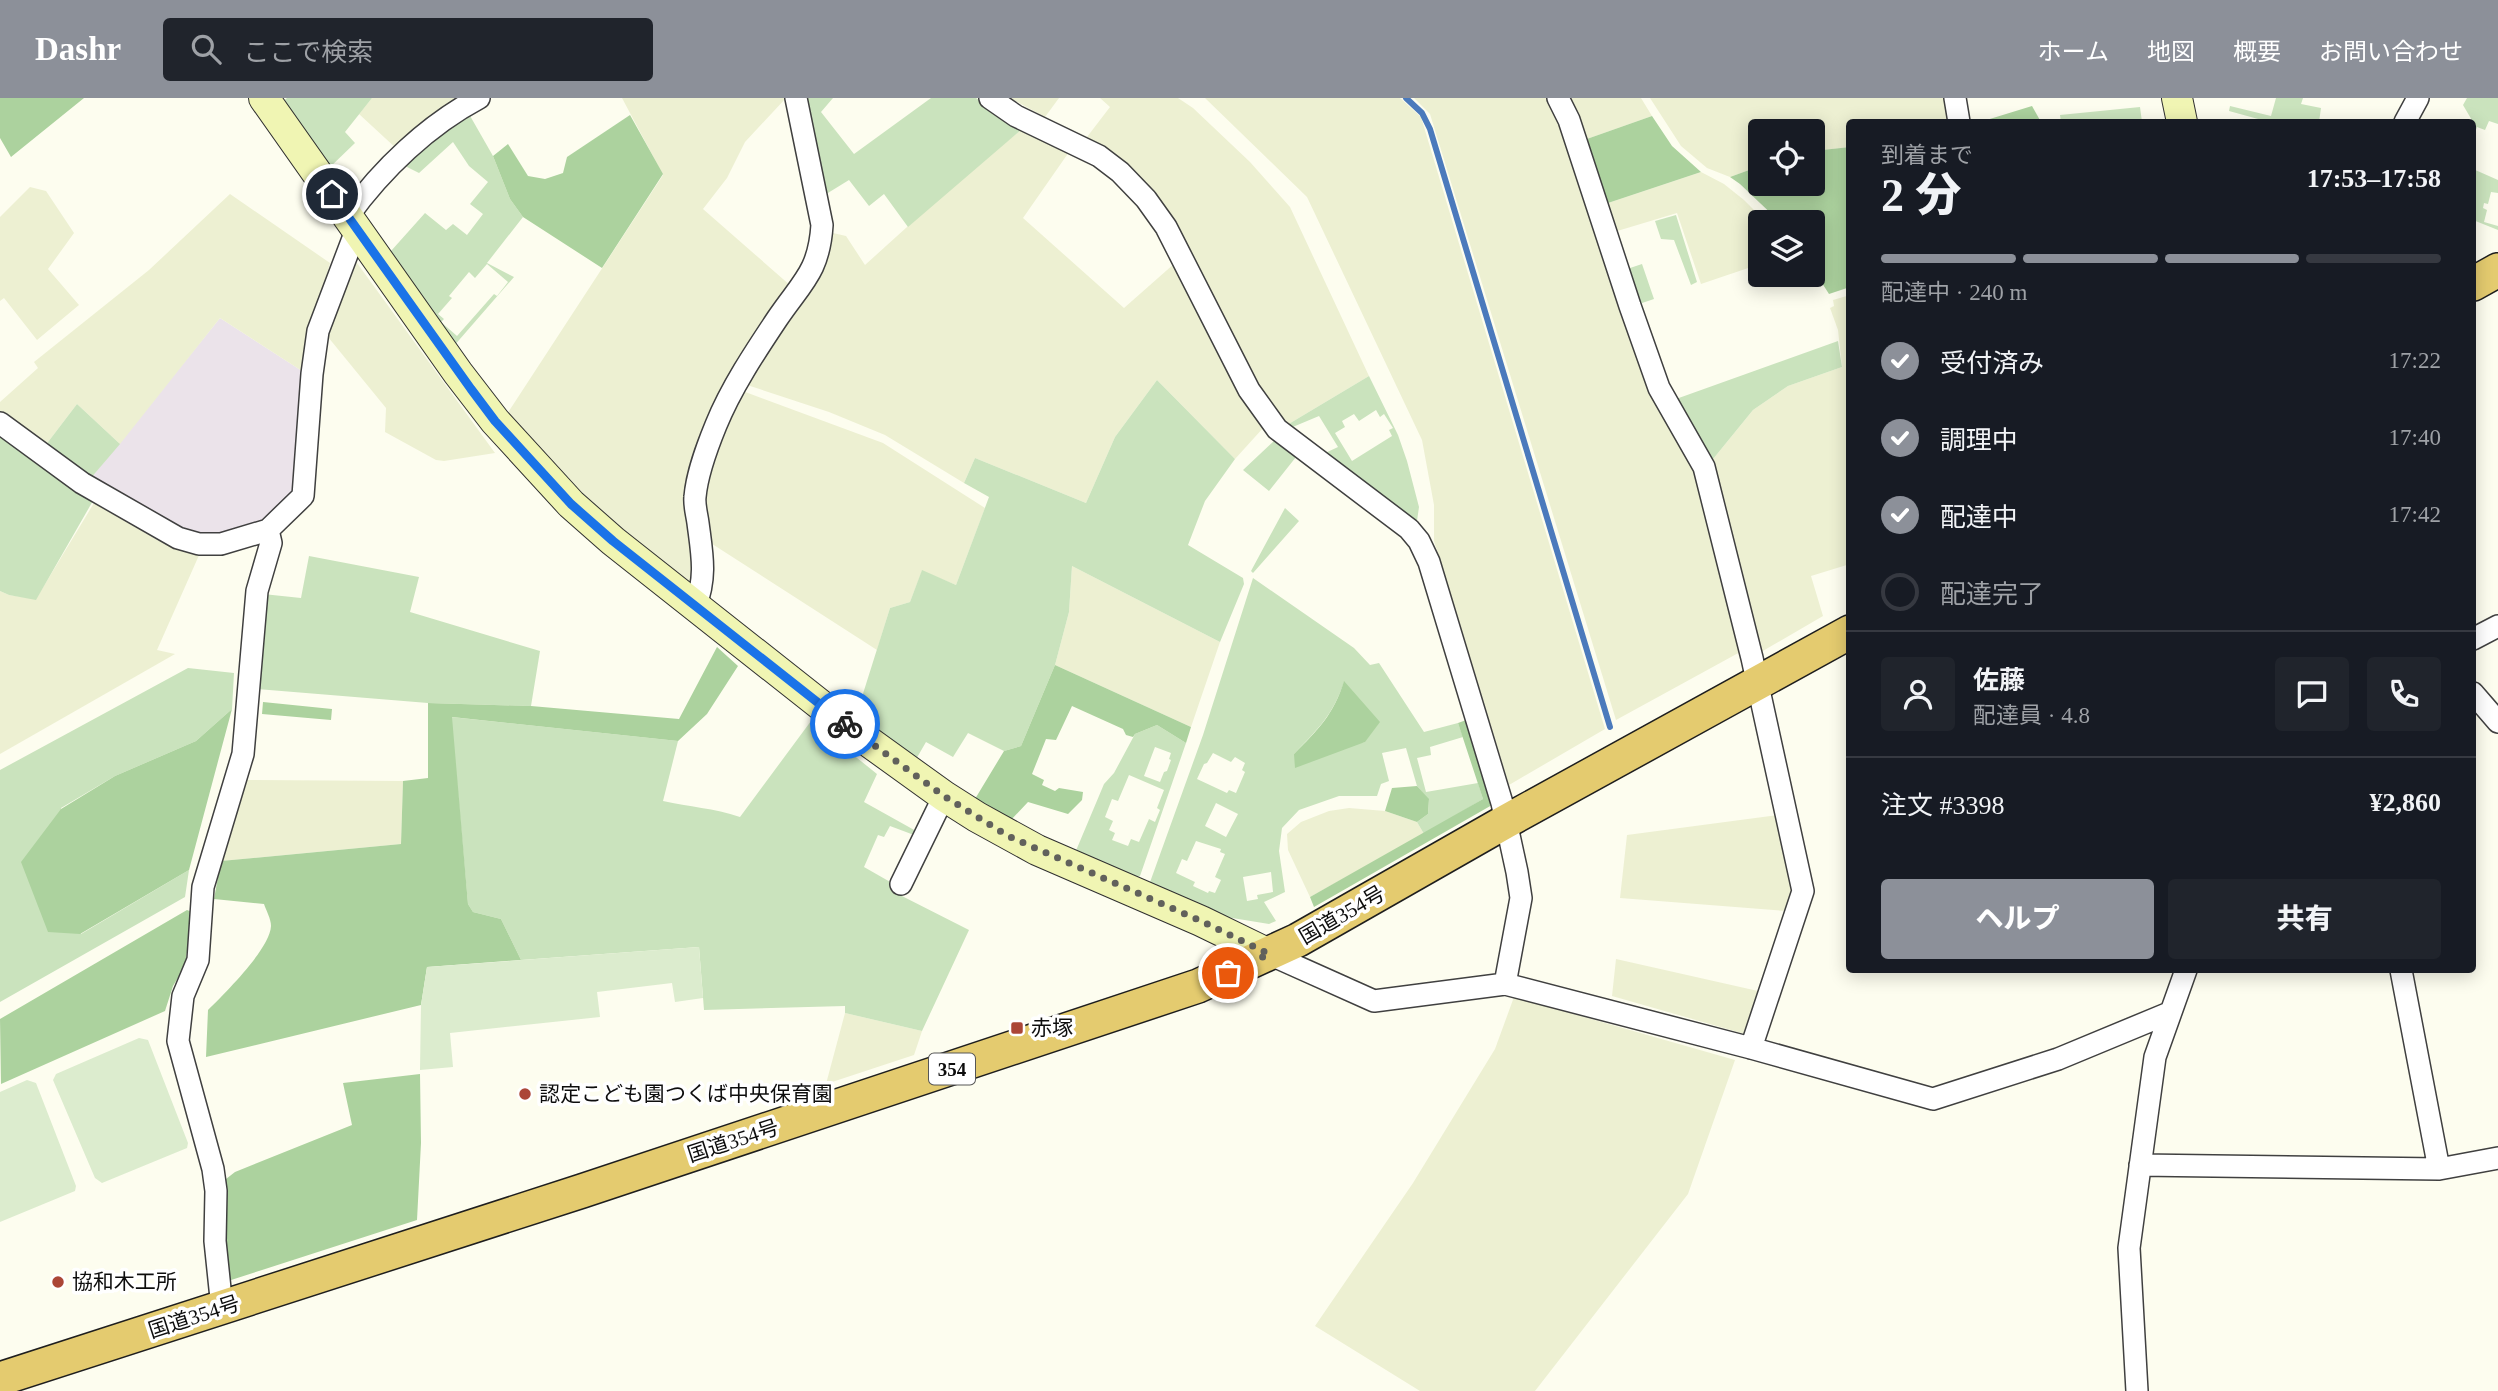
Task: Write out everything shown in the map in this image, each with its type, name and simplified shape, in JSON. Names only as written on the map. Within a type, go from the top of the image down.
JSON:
[{"type":"highway","points":[[2476,282],[2498,270]]},
{"type":"highway","name":"国道354号","points":[[0,1379],[1198,986],[1298,940],[1505,822],[1846,634]]},
{"type":"main road","points":[[264,98],[458,373],[528,459],[579,512],[851,729],[944,796],[1018,841],[1201,921],[1269,954]]},
{"type":"main road","points":[[2177,98],[2181,119]]},
{"type":"street","points":[[0,423],[82,482],[178,538],[199,544],[221,544],[268,530],[303,496],[318,331],[360,199],[425,135],[463,106],[479,98]]},
{"type":"street","points":[[695,607],[702,588],[703,556],[694,498],[701,467],[717,423],[736,385],[777,318],[816,264],[821,241],[822,225],[796,98]]},
{"type":"street","points":[[990,98],[1016,116],[1099,156],[1120,172],[1146,199],[1166,227],[1249,390],[1277,429],[1409,529],[1419,541],[1429,562],[1498,790],[1521,898],[1505,984]]},
{"type":"street","points":[[1558,98],[1569,120],[1659,388],[1704,467],[1758,684],[1803,891],[1751,1048]]},
{"type":"street","points":[[1955,98],[1958,119]]},
{"type":"street","points":[[2407,119],[2418,98]]},
{"type":"street","points":[[222,1308],[215,1241],[214,1169],[178,1041],[183,996],[198,960],[203,887],[243,754],[257,591],[271,543],[268,530]]},
{"type":"street","points":[[2476,637],[2498,626]]},
{"type":"street","points":[[2476,696],[2498,722]]},
{"type":"street","points":[[901,884],[944,796]]},
{"type":"street","points":[[1269,954],[1374,1001],[1505,984],[1933,1099],[2058,1059],[2169,1013]]},
{"type":"street","points":[[2137,1391],[2129,1248],[2155,1057],[2185,973]]},
{"type":"street","points":[[2402,973],[2440,1170]]},
{"type":"street","points":[[2140,1165],[2440,1170],[2498,1158]]},
{"type":"shaded area","points":[[220,318],[302,371],[296,484],[271,516],[257,525],[217,534],[198,534],[177,528],[90,479]]},
{"type":"green space","points":[[0,98],[84,98],[11,157],[0,138]]},
{"type":"green space","points":[[287,98],[372,98],[345,132],[355,143],[328,169],[281,103]]},
{"type":"green space","points":[[372,98],[464,98],[398,150],[359,114]]},
{"type":"green space","points":[[622,98],[786,98],[745,142],[727,178],[703,209],[791,286],[706,431],[694,578],[686,583],[592,508],[507,414],[663,175]]},
{"type":"green space","points":[[803,98],[833,98],[821,112],[854,154],[931,98],[976,98],[1021,130],[908,227],[884,194],[869,206],[849,180],[823,196]]},
{"type":"green space","points":[[1010,98],[1059,98],[1045,117]]},
{"type":"green space","points":[[1100,98],[1178,98],[1193,108],[1250,162],[1290,207],[1369,376],[1287,425],[1251,375],[1108,151],[1087,137],[1110,107]]},
{"type":"green space","points":[[1205,98],[1400,98],[1421,117],[1605,729],[1509,785],[1434,541],[1434,505],[1422,440],[1307,197]]},
{"type":"green space","points":[[1414,98],[1551,98],[1700,474],[1742,651],[1616,720],[1430,114]]},
{"type":"green space","points":[[1567,98],[1641,98],[1652,116],[1584,140]]},
{"type":"green space","points":[[1650,98],[1945,98],[1949,119],[1846,119],[1846,147],[1825,150],[1825,119],[1748,119],[1748,170],[1730,177],[1707,168],[1681,146]]},
{"type":"green space","points":[[2276,98],[2303,98],[2301,104],[2321,108],[2319,119],[2258,119],[2229,111],[2230,106],[2271,116]]},
{"type":"green space","points":[[2467,98],[2498,98],[2498,124],[2489,121],[2485,130],[2477,127],[2476,130],[2476,119],[2471,119],[2463,105]]},
{"type":"green space","points":[[2032,106],[2039,119],[1990,119]]},
{"type":"green space","points":[[2140,107],[2142,119],[2061,119],[2060,115]]},
{"type":"green space","points":[[469,114],[493,156],[510,199],[523,217],[487,263],[514,277],[453,347],[391,251],[425,213],[446,230],[453,224],[467,235],[483,214],[470,204],[488,182],[469,166],[453,142],[419,173],[403,165],[431,138]],"holes":[[[487,264],[508,282],[457,336],[441,322],[444,319],[438,314],[469,272],[475,278]]]},
{"type":"green space","points":[[630,115],[663,174],[602,268],[523,217],[510,199],[493,156],[508,144],[528,176],[545,179],[563,173],[567,157]]},
{"type":"green space","points":[[1652,116],[1672,146],[1701,172],[1605,204],[1584,140]]},
{"type":"green space","points":[[1021,130],[1069,152],[1023,218],[1124,308],[1175,263],[1264,427],[1235,459],[1157,380],[1115,437],[1086,503],[975,458],[964,483],[885,435],[829,412],[744,384],[820,270],[833,233],[846,236],[865,265],[959,180]]},
{"type":"green space","points":[[1846,147],[1846,288],[1829,294],[1825,287],[1825,210],[1767,210],[1753,196],[1825,196],[1825,150]]},
{"type":"green space","points":[[1748,170],[1748,192],[1740,184],[1730,177]]},
{"type":"green space","points":[[2476,170],[2498,180],[2498,193],[2491,192],[2488,204],[2484,203],[2483,208],[2487,210],[2484,222],[2498,226],[2498,230],[2476,221]]},
{"type":"green space","points":[[1701,172],[1724,184],[1754,210],[1748,210],[1748,268],[1701,284],[1677,213],[1614,232],[1605,204]]},
{"type":"green space","points":[[30,187],[46,191],[74,233],[48,269],[79,305],[37,340],[4,298],[0,301],[0,217]]},
{"type":"green space","points":[[230,194],[330,263],[302,371],[220,318],[120,444],[77,404],[45,446],[0,413],[0,402],[38,368],[34,362],[149,270]]},
{"type":"green space","points":[[1676,215],[1697,282],[1691,285],[1674,240],[1661,239],[1655,221]]},
{"type":"green space","points":[[357,263],[495,453],[436,460],[385,432],[386,408],[328,337],[348,271]]},
{"type":"green space","points":[[1642,264],[1654,299],[1639,304],[1627,269]]},
{"type":"green space","points":[[1846,296],[1846,565],[1811,576],[1823,616],[1761,652],[1709,464],[1753,410],[1788,386],[1842,367],[1838,330],[1830,308],[1834,306],[1833,300]]},
{"type":"green space","points":[[1838,341],[1842,367],[1788,386],[1753,410],[1709,464],[1676,399]]},
{"type":"green space","points":[[1369,376],[1398,435],[1407,461],[1419,507],[1416,528],[1323,454],[1338,447],[1319,416],[1288,429],[1287,425]],"holes":[[[1376,410],[1380,417],[1384,414],[1393,428],[1389,430],[1392,436],[1352,461],[1335,433],[1345,427],[1342,421],[1354,414],[1359,421]]]},
{"type":"green space","points":[[1157,380],[1235,459],[1205,501],[1188,545],[1243,578],[1244,584],[1220,642],[1072,566],[1069,612],[1055,665],[1021,746],[1004,751],[968,733],[953,757],[926,742],[915,761],[852,715],[861,700],[890,608],[910,602],[922,570],[956,585],[989,497],[964,483],[975,458],[1086,503],[1115,437]]},
{"type":"green space","points":[[740,390],[883,443],[985,508],[956,585],[922,571],[910,602],[890,608],[877,650],[706,540],[702,489]]},
{"type":"green space","points":[[77,404],[120,444],[90,479],[45,446]]},
{"type":"green space","points":[[0,430],[94,499],[36,600],[0,591]]},
{"type":"green space","points":[[1275,440],[1296,457],[1269,491],[1243,470]]},
{"type":"green space","points":[[94,503],[159,541],[200,553],[157,650],[175,654],[0,754],[0,591],[36,599]]},
{"type":"green space","points":[[1285,508],[1299,521],[1253,573],[1251,571]]},
{"type":"green space","points":[[309,556],[419,577],[410,612],[540,651],[531,706],[428,703],[257,689],[263,594],[301,598]]},
{"type":"green space","points":[[1072,566],[1220,642],[1191,727],[1055,665],[1069,612]]},
{"type":"green space","points":[[1253,578],[1354,648],[1370,665],[1379,663],[1424,732],[1458,723],[1463,737],[1430,747],[1431,755],[1417,758],[1426,792],[1478,783],[1483,799],[1424,834],[1417,822],[1428,814],[1429,800],[1417,786],[1406,748],[1382,753],[1389,781],[1381,784],[1377,796],[1339,796],[1299,810],[1282,828],[1279,851],[1285,892],[1264,902],[1276,921],[1269,924],[1220,916],[1149,885],[1203,735]],"holes":[[[1344,682],[1365,742],[1294,754],[1324,721]],[[1213,753],[1231,762],[1235,757],[1245,763],[1242,770],[1245,772],[1236,793],[1229,790],[1227,793],[1197,779]],[[1216,803],[1238,814],[1226,837],[1205,826]],[[1196,841],[1221,849],[1220,852],[1225,854],[1215,877],[1221,880],[1215,893],[1208,893],[1193,886],[1195,882],[1176,873],[1182,859],[1187,861]],[[1271,872],[1273,892],[1257,895],[1258,899],[1247,901],[1243,877]]]},
{"type":"green space","points":[[717,647],[738,666],[707,714],[678,741],[452,717],[468,904],[473,912],[501,919],[521,960],[427,967],[421,1005],[206,1057],[208,1010],[255,958],[269,936],[271,926],[264,904],[214,899],[221,861],[401,844],[403,781],[428,778],[428,703],[531,706],[679,719]]},
{"type":"green space","points":[[1055,665],[1191,727],[1186,743],[1157,725],[1133,737],[1126,735],[1123,729],[1072,706],[1056,740],[1046,739],[1032,774],[1044,780],[1042,785],[1055,791],[1059,788],[1083,792],[1082,800],[1068,814],[1028,802],[1010,821],[975,799],[1004,751],[1021,746]]},
{"type":"green space","points":[[188,668],[234,673],[232,709],[196,741],[115,776],[61,808],[81,934],[189,870],[185,897],[0,1002],[0,770]]},
{"type":"green space","points":[[1344,681],[1380,722],[1365,742],[1295,768],[1294,754],[1324,721]]},
{"type":"green space","points":[[263,702],[332,709],[331,720],[262,714]]},
{"type":"green space","points":[[232,709],[189,870],[80,934],[48,932],[21,862],[61,809],[115,776],[196,741]]},
{"type":"green space","points":[[451,717],[678,741],[663,801],[740,817],[811,721],[877,774],[864,802],[916,831],[914,835],[890,826],[884,837],[878,835],[864,867],[899,887],[896,893],[969,930],[922,1031],[845,1013],[845,1006],[704,1010],[699,947],[521,960],[501,919],[473,912],[468,904]]},
{"type":"green space","points":[[1469,719],[1492,805],[1314,907],[1310,897],[1483,799],[1458,723]]},
{"type":"green space","points":[[1157,725],[1186,743],[1140,876],[1132,878],[1075,853],[1104,784],[1114,773],[1135,734]],"holes":[[[1155,747],[1171,753],[1167,771],[1160,782],[1144,776]],[[1129,775],[1164,790],[1155,822],[1149,819],[1139,842],[1131,839],[1128,846],[1112,840],[1115,833],[1109,830],[1113,821],[1105,817],[1112,799],[1118,801]]]},
{"type":"green space","points":[[247,780],[403,781],[401,844],[221,861]]},
{"type":"green space","points":[[1417,786],[1429,799],[1428,814],[1417,822],[1385,811],[1392,788]]},
{"type":"green space","points":[[1349,808],[1385,811],[1417,822],[1424,834],[1310,897],[1288,850],[1287,834],[1301,822],[1329,811]]},
{"type":"green space","points":[[1778,815],[1792,890],[1785,911],[1620,898],[1627,835]]},
{"type":"green space","points":[[187,910],[192,912],[185,966],[173,986],[165,1011],[1,1084],[0,1019]]},
{"type":"green space","points":[[699,947],[703,998],[675,1002],[672,983],[597,992],[600,1017],[450,1033],[453,1067],[420,1070],[421,1005],[427,967]]},
{"type":"green space","points":[[1616,959],[1758,991],[1745,1034],[1612,996]]},
{"type":"green space","points":[[1514,997],[1735,1060],[1688,1194],[1535,1391],[1420,1391],[1315,1326],[1413,1183],[1495,1049]]},
{"type":"green space","points":[[845,1013],[922,1031],[914,1055],[826,1084]]},
{"type":"green space","points":[[139,1038],[148,1040],[188,1143],[187,1148],[102,1183],[95,1178],[53,1080],[56,1074]]},
{"type":"green space","points":[[420,1074],[421,1143],[417,1220],[228,1281],[226,1179],[235,1172],[352,1125],[343,1083]]},
{"type":"green space","points":[[27,1080],[36,1083],[76,1186],[75,1191],[0,1222],[0,1092]]},
{"type":"waterway","points":[[1406,98],[1422,113],[1430,129],[1610,727]]},
{"type":"way so far","points":[[845,724],[944,796],[1008,836],[1269,954],[1228,973]]},
{"type":"place","name":"赤塚","points":[[1017,1028]]},
{"type":"place","name":"認定こども園つくば中央保育園","points":[[525,1094]]},
{"type":"place","name":"協和木工所","points":[[58,1282]]},
{"type":"route","points":[[332,194],[495,421],[571,504],[695,607],[845,724]]}]
